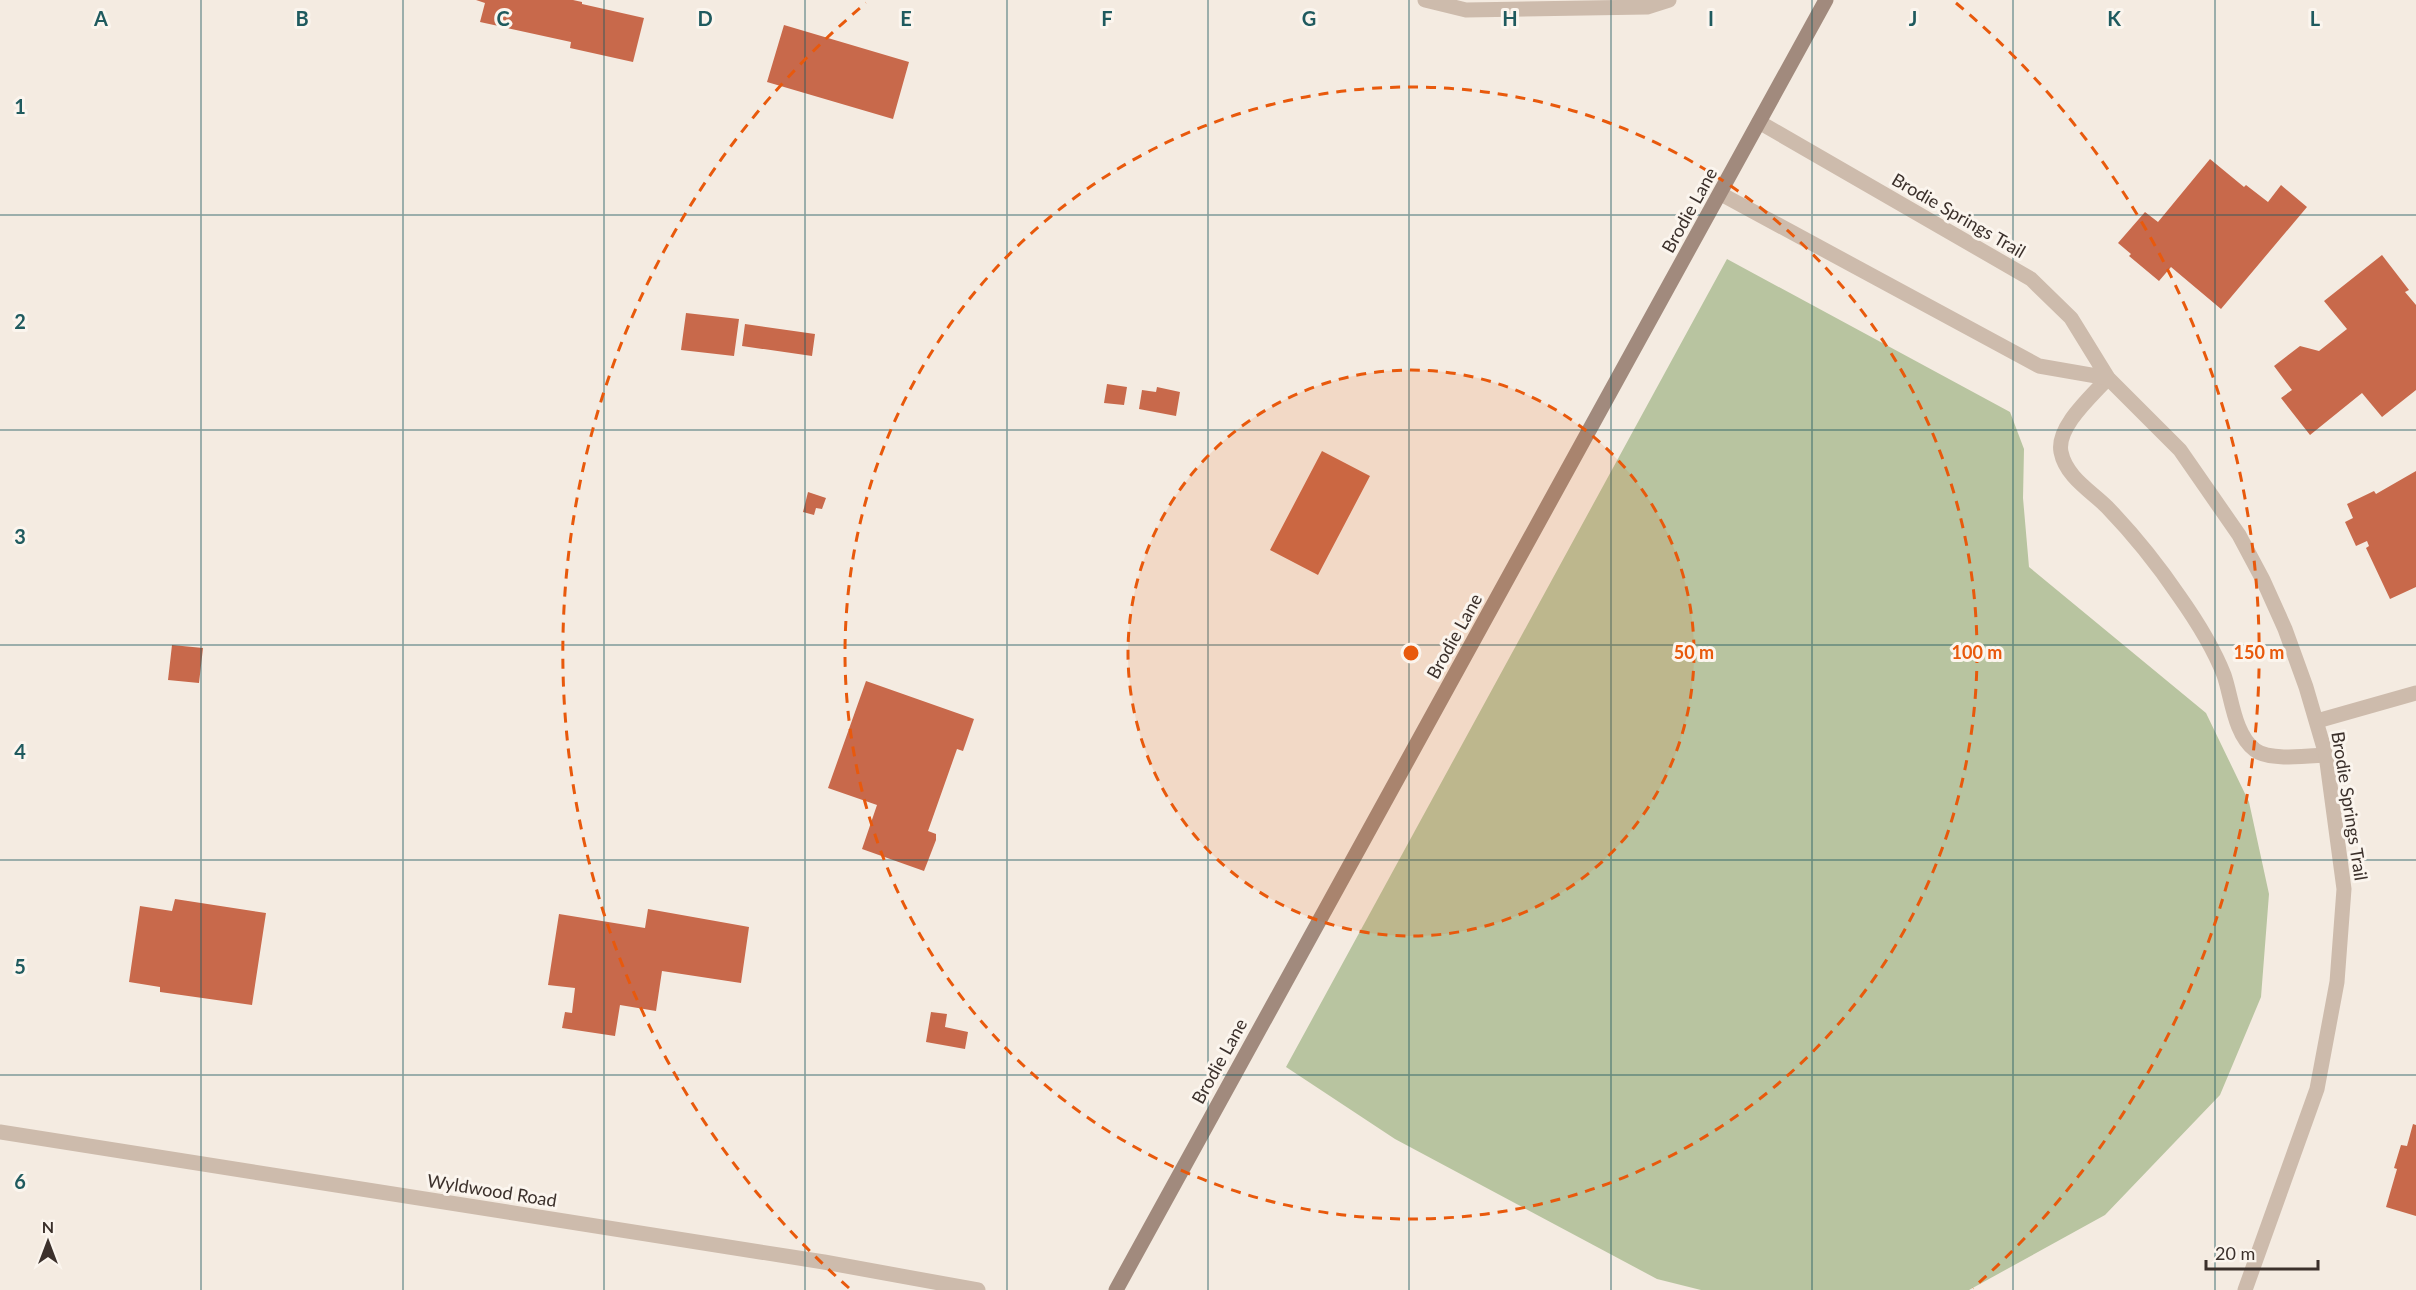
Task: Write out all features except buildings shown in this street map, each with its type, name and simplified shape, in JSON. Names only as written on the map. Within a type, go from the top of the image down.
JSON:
[{"type":"main road","name":"Brodie Lane","points":[[1116,1290],[1826,0]]},
{"type":"street","points":[[1425,0],[1466,10],[1647,7],[1669,0]]},
{"type":"street","name":"Brodie Springs Trail","points":[[1759,122],[2031,279],[2071,318],[2108,378],[2181,450],[2239,534],[2285,628],[2317,721],[2326,755],[2344,889],[2337,982],[2317,1089],[2245,1290]]},
{"type":"street","points":[[1721,194],[2039,366],[2108,378]]},
{"type":"street","points":[[2108,378],[2075,415],[2061,437],[2061,453],[2071,474],[2108,508],[2142,548],[2203,632],[2224,675],[2246,741],[2256,752],[2275,755],[2326,755]]},
{"type":"street","points":[[2317,721],[2416,693]]},
{"type":"street","name":"Wyldwood Road","points":[[0,1132],[813,1261],[978,1290]]},
{"type":"green space","points":[[1727,259],[2010,412],[2024,449],[2023,498],[2029,567],[2206,713],[2249,802],[2269,894],[2261,997],[2220,1095],[2105,1215],[1969,1290],[1701,1290],[1657,1279],[1395,1139],[1286,1067]]}]
